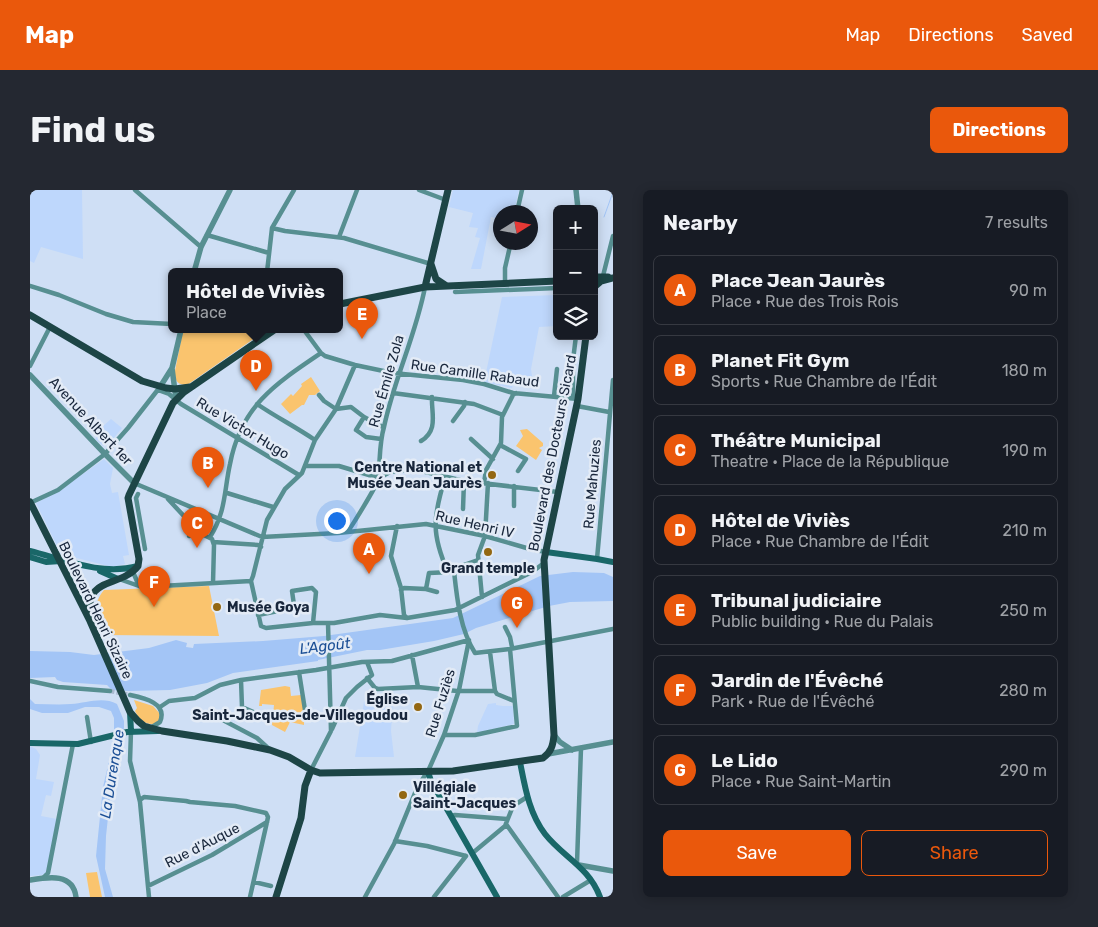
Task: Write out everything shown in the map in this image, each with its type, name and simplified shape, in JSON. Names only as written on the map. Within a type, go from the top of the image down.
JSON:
[{"type":"main road","points":[[425,287],[448,190]]},
{"type":"main road","points":[[431,264],[436,279],[446,285]]},
{"type":"main road","points":[[598,277],[613,277]]},
{"type":"main road","points":[[598,284],[613,277]]},
{"type":"main road","points":[[343,303],[425,287],[553,281]]},
{"type":"main road","points":[[30,315],[142,381],[159,388],[174,389],[193,386]]},
{"type":"main road","points":[[90,621],[90,603],[96,590],[103,584],[118,579],[135,569],[138,557],[128,498],[176,399],[270,333]]},
{"type":"main road","name":"Boulevard des Docteurs Sicard","points":[[548,754],[553,744],[554,735],[544,563],[576,401],[585,340]]},
{"type":"main road","name":"Boulevard Henri Sizaire","points":[[30,502],[61,560],[122,692],[130,712],[129,732]]},
{"type":"main road","points":[[40,553],[46,549],[50,542]]},
{"type":"main road","points":[[30,551],[94,568],[113,570],[135,569]]},
{"type":"main road","points":[[546,552],[613,562]]},
{"type":"main road","points":[[30,557],[46,562],[61,560]]},
{"type":"main road","points":[[94,568],[118,579]]},
{"type":"main road","points":[[130,712],[138,721],[148,727],[270,750],[313,767],[322,773],[453,771],[543,758],[548,754]]},
{"type":"main road","points":[[30,742],[73,744],[91,742],[129,732],[162,731]]},
{"type":"main road","points":[[276,897],[301,818],[305,774],[296,760]]},
{"type":"main road","points":[[520,762],[532,810],[546,834],[592,880],[600,897]]},
{"type":"main road","points":[[304,790],[313,767]]},
{"type":"main road","points":[[428,772],[431,781],[496,897]]},
{"type":"street","points":[[135,190],[202,247]]},
{"type":"street","points":[[195,268],[207,235],[230,190]]},
{"type":"street","points":[[267,268],[272,228],[294,190]]},
{"type":"street","points":[[339,237],[357,190]]},
{"type":"street","points":[[419,190],[446,200]]},
{"type":"street","points":[[519,205],[522,190]]},
{"type":"street","points":[[576,190],[578,205]]},
{"type":"street","points":[[272,228],[339,237],[431,264]]},
{"type":"street","points":[[207,235],[269,253]]},
{"type":"street","points":[[603,276],[613,236]]},
{"type":"street","points":[[505,283],[505,268],[508,250]]},
{"type":"street","points":[[30,286],[133,322],[168,324]]},
{"type":"street","name":"Rue Émile Zola","points":[[344,533],[352,527],[359,511],[370,496],[379,478],[383,427],[425,287]]},
{"type":"street","points":[[456,292],[553,288]]},
{"type":"street","points":[[30,366],[50,328]]},
{"type":"street","points":[[176,399],[172,368],[180,333]]},
{"type":"street","points":[[214,583],[212,539],[224,505],[230,464],[237,438],[246,419],[269,390],[321,353],[306,333]]},
{"type":"street","points":[[576,340],[573,362],[576,401]]},
{"type":"street","name":"Rue Camille Rabaud","points":[[321,353],[329,358],[398,374],[463,380],[516,393],[554,396],[609,412]]},
{"type":"street","points":[[356,365],[336,410],[315,440],[306,466],[285,489],[267,520],[251,581],[262,628],[328,623],[383,615],[407,618],[459,608],[532,572],[544,563]]},
{"type":"street","points":[[30,502],[58,490],[105,454],[159,388],[172,368]]},
{"type":"street","points":[[554,396],[557,369]]},
{"type":"street","name":"Avenue Albert 1er","points":[[30,374],[134,483]]},
{"type":"street","name":"Rue Mahuzies","points":[[597,559],[613,380]]},
{"type":"street","name":"Rue Victor Hugo","points":[[159,388],[299,475]]},
{"type":"street","points":[[393,393],[465,402],[503,415]]},
{"type":"street","points":[[482,596],[478,555],[485,536],[488,508],[486,470],[500,445],[503,415],[516,393]]},
{"type":"street","points":[[319,395],[336,410],[351,408],[383,427]]},
{"type":"street","points":[[421,441],[428,436],[433,424],[432,397]]},
{"type":"street","points":[[453,421],[465,402]]},
{"type":"street","points":[[257,404],[315,440]]},
{"type":"street","points":[[364,417],[356,430],[366,437],[382,439]]},
{"type":"street","points":[[470,439],[493,459]]},
{"type":"street","points":[[500,445],[526,458],[518,471]]},
{"type":"street","points":[[306,466],[339,466],[379,478],[386,473],[411,469],[464,481],[558,492]]},
{"type":"street","points":[[445,478],[434,525],[440,555],[448,572]]},
{"type":"street","points":[[463,509],[464,481]]},
{"type":"street","points":[[134,483],[262,537]]},
{"type":"street","points":[[514,486],[514,506]]},
{"type":"street","points":[[226,493],[273,507]]},
{"type":"street","points":[[138,494],[136,498],[145,549]]},
{"type":"street","points":[[168,498],[202,534],[212,539],[261,547]]},
{"type":"street","name":"Rue Henri IV","points":[[262,537],[344,533],[397,526],[434,525],[546,552]]},
{"type":"street","points":[[397,526],[391,556],[401,590],[404,615],[407,618]]},
{"type":"street","points":[[195,528],[189,536],[202,534]]},
{"type":"street","points":[[478,560],[458,566],[454,572],[461,616],[468,639],[475,652],[490,652],[613,629]]},
{"type":"street","points":[[135,569],[139,586]]},
{"type":"street","points":[[426,589],[427,572],[454,572]]},
{"type":"street","points":[[118,579],[139,586],[251,581]]},
{"type":"street","points":[[258,615],[293,608],[292,591],[312,588],[316,592],[313,623]]},
{"type":"street","points":[[401,590],[404,588],[426,589],[437,592]]},
{"type":"street","points":[[328,623],[331,731]]},
{"type":"street","points":[[444,735],[475,735],[517,726],[510,637],[505,627]]},
{"type":"street","points":[[160,708],[169,701],[195,698],[220,685],[241,680],[367,662],[392,661],[468,639]]},
{"type":"street","name":"Rue Fuziès","points":[[365,897],[395,841],[421,781],[428,772],[444,735],[459,690],[468,639]]},
{"type":"street","points":[[490,652],[494,690],[497,694],[514,701]]},
{"type":"street","points":[[412,655],[418,688]]},
{"type":"street","points":[[313,767],[346,698],[372,674],[367,662]]},
{"type":"street","points":[[299,672],[305,710]]},
{"type":"street","points":[[367,678],[378,689],[494,690]]},
{"type":"street","points":[[241,680],[242,706],[258,714]]},
{"type":"street","points":[[30,681],[72,689],[110,691]]},
{"type":"street","points":[[130,695],[145,698],[160,708],[163,714],[159,724],[148,727]]},
{"type":"street","points":[[87,718],[91,742]]},
{"type":"street","points":[[219,718],[257,738],[270,750]]},
{"type":"street","points":[[129,732],[130,761],[140,800],[149,897]]},
{"type":"street","points":[[554,735],[560,742],[572,750]]},
{"type":"street","points":[[548,754],[613,742]]},
{"type":"street","points":[[42,878],[48,873],[73,744]]},
{"type":"street","points":[[581,748],[578,864],[613,871]]},
{"type":"street","points":[[416,772],[420,776],[421,781]]},
{"type":"street","points":[[434,897],[471,854],[506,822],[513,806],[527,796]]},
{"type":"street","points":[[140,800],[144,797],[186,801],[235,806],[264,812],[267,815],[267,822],[250,897]]},
{"type":"street","points":[[451,816],[506,822],[558,897]]},
{"type":"street","name":"Rue d'Auque","points":[[148,886],[212,855],[267,822]]},
{"type":"street","points":[[395,841],[471,854]]},
{"type":"street","points":[[30,880],[42,878],[68,881],[75,888],[76,897]]},
{"type":"street","points":[[563,897],[592,880]]},
{"type":"street","points":[[254,882],[271,886]]},
{"type":"shaded area","points":[[30,190],[82,190],[83,259],[41,247],[34,263],[30,261]]},
{"type":"shaded area","points":[[453,190],[519,190],[516,205],[493,205],[493,217],[491,217],[481,269],[471,269],[480,238],[475,237],[478,228],[469,227],[473,213],[449,207]]},
{"type":"shaded area","points":[[553,295],[553,326],[539,327],[531,369],[532,376],[527,378],[516,375],[512,388],[484,382],[502,297]]},
{"type":"shaded area","points":[[182,333],[262,333],[187,385],[179,383],[174,376]]},
{"type":"shaded area","points":[[311,377],[320,391],[315,395],[309,395],[304,405],[290,414],[281,404],[291,394],[293,396],[302,386],[301,384]]},
{"type":"shaded area","points":[[111,419],[122,428],[108,445],[103,446],[95,439],[103,430],[101,428]]},
{"type":"shaded area","points":[[527,429],[543,443],[543,446],[539,448],[542,450],[536,460],[516,446],[523,436],[520,430]]},
{"type":"shaded area","points":[[104,459],[113,468],[110,484],[112,493],[118,492],[129,555],[123,556],[125,564],[112,567],[61,554],[36,503],[56,493]]},
{"type":"shaded area","points":[[209,586],[219,636],[105,635],[97,619],[96,607],[104,590]]},
{"type":"shaded area","points":[[285,686],[290,687],[291,696],[301,695],[304,725],[290,722],[285,732],[272,725],[274,705],[262,704],[262,706],[259,706],[261,690]]},
{"type":"shaded area","points":[[382,693],[392,694],[393,699],[391,731],[394,757],[355,757],[364,702],[367,699],[379,699]]},
{"type":"shaded area","points":[[134,700],[153,706],[161,715],[160,720],[154,724],[148,724],[143,721],[135,711],[137,708]]},
{"type":"shaded area","points":[[496,703],[496,705],[513,706],[514,724],[477,733],[478,726],[488,704]]},
{"type":"shaded area","points":[[30,746],[36,749],[40,755],[36,779],[54,782],[51,796],[46,795],[41,816],[57,819],[46,873],[30,876]]},
{"type":"shaded area","points":[[97,872],[102,897],[90,897],[86,873]]},
{"type":"water","name":"L'Agoût","points":[[573,572],[604,573],[613,577],[613,601],[570,602],[549,606],[476,628],[464,634],[434,641],[380,650],[367,650],[318,661],[233,673],[207,683],[170,690],[112,690],[107,685],[63,682],[55,677],[30,678],[30,651],[94,655],[149,648],[176,640],[187,643],[186,647],[193,648],[194,644],[324,636],[453,618],[540,576]]},
{"type":"water","name":"La Durenque","points":[[30,699],[35,704],[66,704],[106,700],[117,704],[124,721],[124,728],[111,790],[106,836],[105,869],[113,897],[105,897],[96,856],[103,787],[114,740],[114,718],[111,711],[99,707],[85,707],[68,713],[42,713],[30,709]]},
{"type":"waterway","points":[[604,217],[613,192]]},
{"type":"tunnel","points":[[110,691],[130,695]]},
{"type":"place","name":"Tribunal judiciaire","points":[[362,339]]},
{"type":"place","name":"Hôtel de Viviès","points":[[256,391]]},
{"type":"place","name":"Centre National et Musée Jean Jaurès","points":[[492,475]]},
{"type":"place","name":"Planet Fit Gym","points":[[208,488]]},
{"type":"place","name":"Théâtre Municipal","points":[[197,548]]},
{"type":"place","name":"Grand temple","points":[[488,552]]},
{"type":"place","name":"Place Jean Jaurès","points":[[369,574]]},
{"type":"place","name":"Jardin de l'Évêché","points":[[154,607]]},
{"type":"place","name":"Musée Goya","points":[[217,607]]},
{"type":"place","name":"Le Lido","points":[[517,628]]},
{"type":"place","name":"Église Saint-Jacques-de-Villegoudou","points":[[418,707]]},
{"type":"place","name":"Villégiale Saint-Jacques","points":[[403,795]]}]
